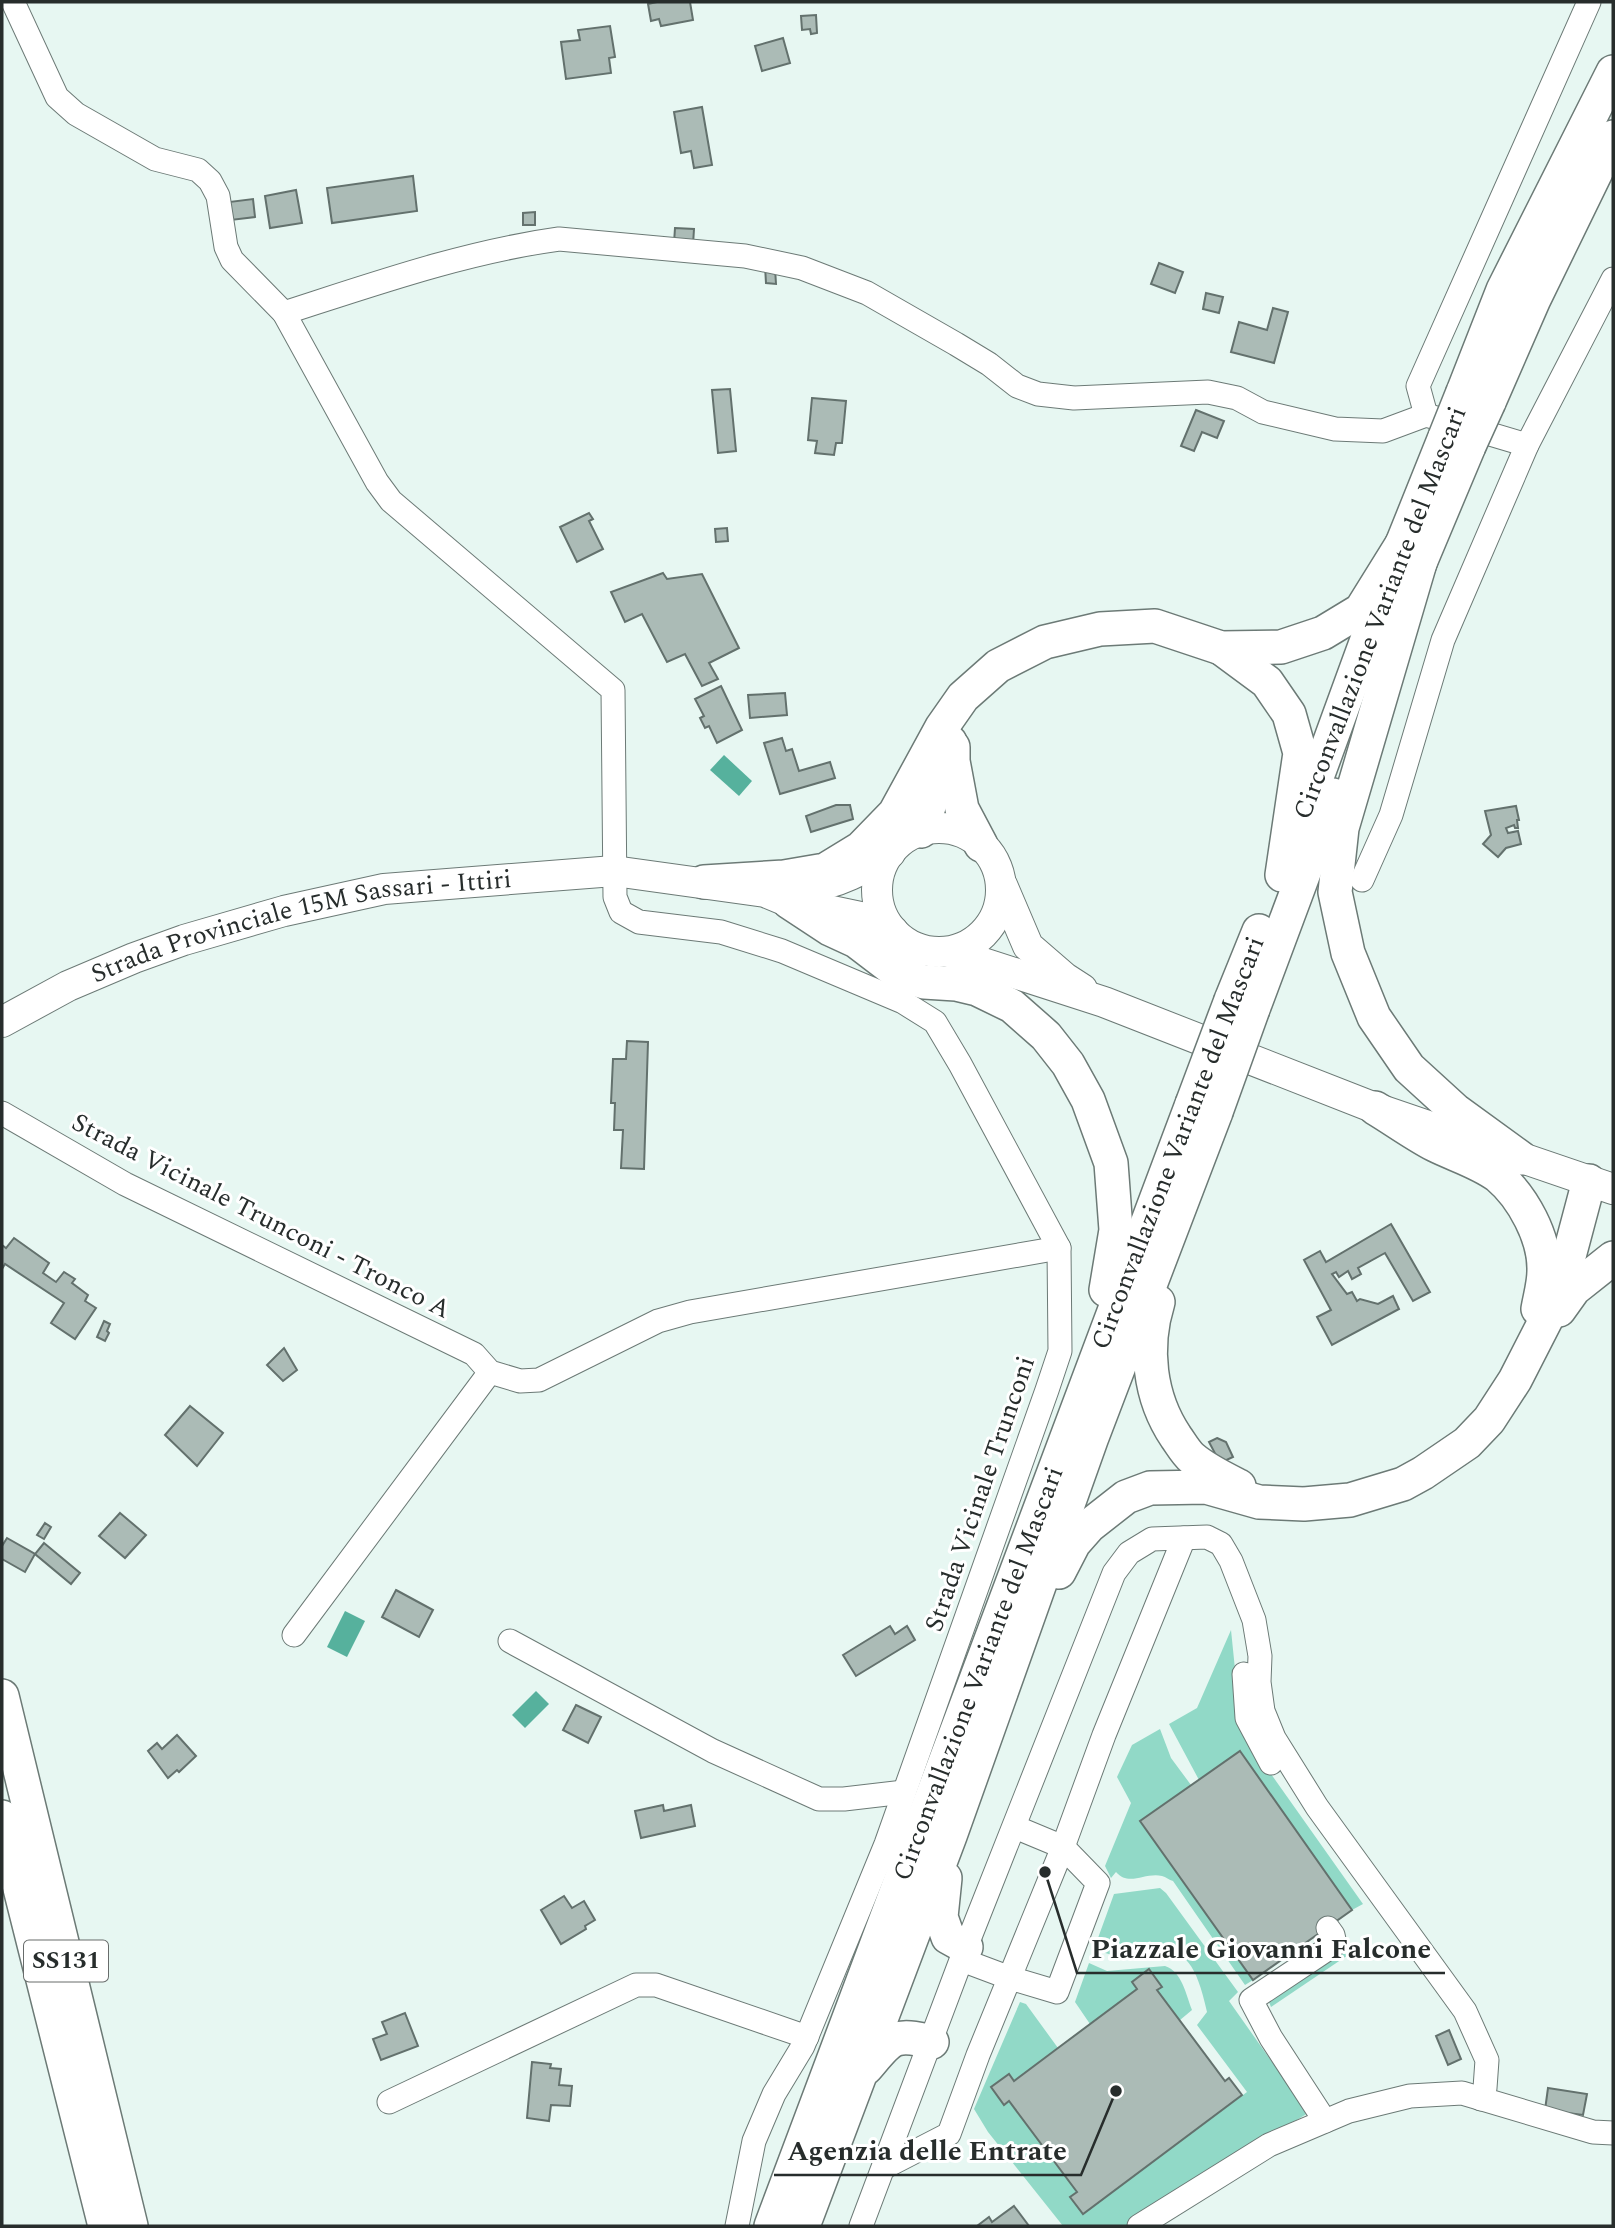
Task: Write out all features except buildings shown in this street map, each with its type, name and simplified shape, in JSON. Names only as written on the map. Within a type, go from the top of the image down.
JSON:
[{"type":"highway","name":"Circonvallazione Variante del Mascari","points":[[1476,397],[1503,290],[1613,72]]},
{"type":"highway","name":"Circonvallazione Variante del Mascari","points":[[803,2226],[950,1836],[1092,1437],[1204,1108],[1412,550],[1447,433],[1476,397],[1534,299],[1613,137]]},
{"type":"highway","name":"Circonvallazione Variante del Mascari","points":[[1242,1005],[1282,875],[1412,550]]},
{"type":"highway","points":[[1221,648],[1281,648],[1323,633],[1361,610],[1412,550]]},
{"type":"highway","points":[[1412,550],[1342,828],[1335,892],[1348,953],[1374,1017],[1409,1068],[1455,1110],[1521,1158]]},
{"type":"highway","points":[[704,883],[784,877],[825,870],[861,848],[895,813],[942,727],[963,697],[998,666],[1045,642],[1100,629],[1155,626],[1221,648],[1267,682],[1289,714],[1300,753],[1282,875]]},
{"type":"highway","points":[[921,831],[953,735],[966,711],[998,666]]},
{"type":"highway","points":[[953,735],[953,761],[962,809],[981,845]]},
{"type":"highway","points":[[777,897],[830,929],[856,941],[894,970],[911,978],[978,989],[1012,1006],[1046,1036],[1068,1064],[1088,1101],[1111,1163],[1116,1230],[1110,1278],[1068,1435]]},
{"type":"highway","name":"Circonvallazione Variante del Mascari","points":[[771,2226],[1068,1435],[1204,1108]]},
{"type":"highway","points":[[1204,1108],[1152,1321],[1150,1375],[1165,1420],[1190,1457],[1247,1489],[1284,1502]]},
{"type":"highway","points":[[1375,1108],[1434,1144],[1497,1176],[1526,1211],[1541,1248],[1544,1270],[1529,1352]]},
{"type":"highway","points":[[983,1744],[1069,1554],[1089,1526],[1126,1497],[1150,1488],[1174,1486],[1206,1487],[1259,1502],[1304,1504],[1350,1500],[1386,1491],[1423,1473],[1478,1433],[1508,1391],[1559,1294],[1601,1185]]},
{"type":"highway","points":[[1529,1352],[1574,1289],[1613,1258]]},
{"type":"highway","name":"SS131","points":[[2,1696],[131,2226]]},
{"type":"highway","name":"SS131","points":[[2,1817],[105,2226]]},
{"type":"highway","points":[[950,1836],[941,1917],[948,1937],[964,1953]]},
{"type":"highway","points":[[860,2076],[890,2040],[908,2036],[932,2042]]},
{"type":"main road","points":[[777,897],[826,885],[863,869],[921,831],[946,829],[970,837],[981,845],[996,866],[1028,946],[1065,978],[1104,1002]]},
{"type":"main road","points":[[890,853],[880,874],[878,895],[881,910],[893,931]]},
{"type":"main road","name":"Strada Provinciale 15M Sassari - Ittiri","points":[[2,1022],[68,986],[184,940],[384,888],[614,871],[704,883],[777,897]]},
{"type":"main road","points":[[949,952],[975,941],[990,926],[999,907],[1000,878]]},
{"type":"main road","points":[[777,897],[865,918],[893,931],[918,949],[949,952],[1104,1002],[1375,1108],[1601,1185]]},
{"type":"street","points":[[13,2],[57,97],[76,114],[155,159],[198,170],[210,181],[218,196],[226,247],[232,260],[284,313],[377,482],[391,501],[613,690],[614,871]]},
{"type":"street","points":[[1447,433],[1418,386],[1589,2]]},
{"type":"street","points":[[284,313],[421,269],[559,239],[745,256],[803,268],[867,293],[965,349],[1017,386],[1038,394],[1074,398],[1208,392],[1237,398],[1263,412],[1335,429],[1447,433],[1527,445]]},
{"type":"street","points":[[1363,880],[1391,815],[1443,640],[1527,445],[1613,279]]},
{"type":"street","name":"Strada Vicinale Trunconi","points":[[614,871],[615,897],[621,912],[639,922],[721,932],[782,950],[903,1002],[934,1022],[1059,1248],[1060,1351],[886,1844],[807,2037],[774,2094],[754,2141],[737,2226]]},
{"type":"street","name":"Strada Vicinale Trunconi - Tronco A","points":[[2,1113],[125,1184],[474,1354],[490,1373]]},
{"type":"street","points":[[294,1635],[490,1373],[520,1381],[539,1380],[658,1321],[690,1312],[1059,1248]]},
{"type":"street","points":[[861,2226],[964,1953],[1114,1573],[1129,1553],[1152,1539],[1208,1537],[1240,1626],[1247,1718],[1256,1737],[1302,1812],[1453,2019],[1477,2070],[1476,2097]]},
{"type":"street","points":[[885,2166],[950,2134],[978,2055],[1184,1538]]},
{"type":"street","points":[[510,1641],[713,1751],[819,1799],[904,1792]]},
{"type":"street","points":[[964,1953],[1010,1978],[1057,1992],[1098,1883],[1063,1847],[1015,1827]]},
{"type":"street","points":[[1325,2121],[1251,2000],[1335,1944],[1328,1928]]},
{"type":"street","points":[[389,2102],[636,1985],[656,1985],[807,2037]]},
{"type":"street","points":[[1139,2226],[1269,2144],[1349,2111],[1410,2096],[1462,2093],[1593,2132],[1613,2133]]},
{"type":"shaded area","points":[[724,755],[752,781],[739,796],[710,770]]},
{"type":"shaded area","points":[[345,1611],[365,1621],[347,1657],[327,1647]]},
{"type":"shaded area","points":[[1231,1630],[1240,1718],[1259,1757],[1363,1904],[1352,1910],[1240,1751],[1199,1780],[1169,1724],[1197,1708]]},
{"type":"shaded area","points":[[536,1691],[549,1704],[525,1728],[512,1715]]},
{"type":"shaded area","points":[[1160,1729],[1171,1758],[1191,1785],[1140,1821],[1253,1980],[1245,1985],[1173,1881],[1156,1875],[1132,1879],[1116,1872],[1111,1878],[1105,1866],[1131,1803],[1117,1777],[1132,1745]]},
{"type":"shaded area","points":[[1160,1888],[1238,1992],[1229,2001],[1308,2113],[1127,2226],[1063,2226],[988,2132],[974,2109],[1020,2002],[1026,2004],[1058,2048],[1014,2081],[1008,2074],[992,2087],[1004,2105],[1009,2101],[1077,2192],[1070,2197],[1083,2214],[1247,2092],[1197,2025],[1207,2012],[1198,1981],[1188,1963],[1177,1954],[1165,1952],[1134,1956],[1115,1955],[1094,1949],[1114,1894]]},
{"type":"shaded area","points":[[1344,1937],[1354,1951],[1271,2007],[1269,2002],[1276,1995]]},
{"type":"shaded area","points":[[1089,1963],[1107,1971],[1165,1966],[1176,1973],[1192,2010],[1180,2020],[1157,1990],[1161,1987],[1148,1970],[1132,1982],[1137,1989],[1090,2024],[1075,2002]]},
{"type":"place","name":"Piazzale Giovanni Falcone","points":[[1045,1872]]},
{"type":"place","name":"Agenzia delle Entrate","points":[[1116,2091]]}]
